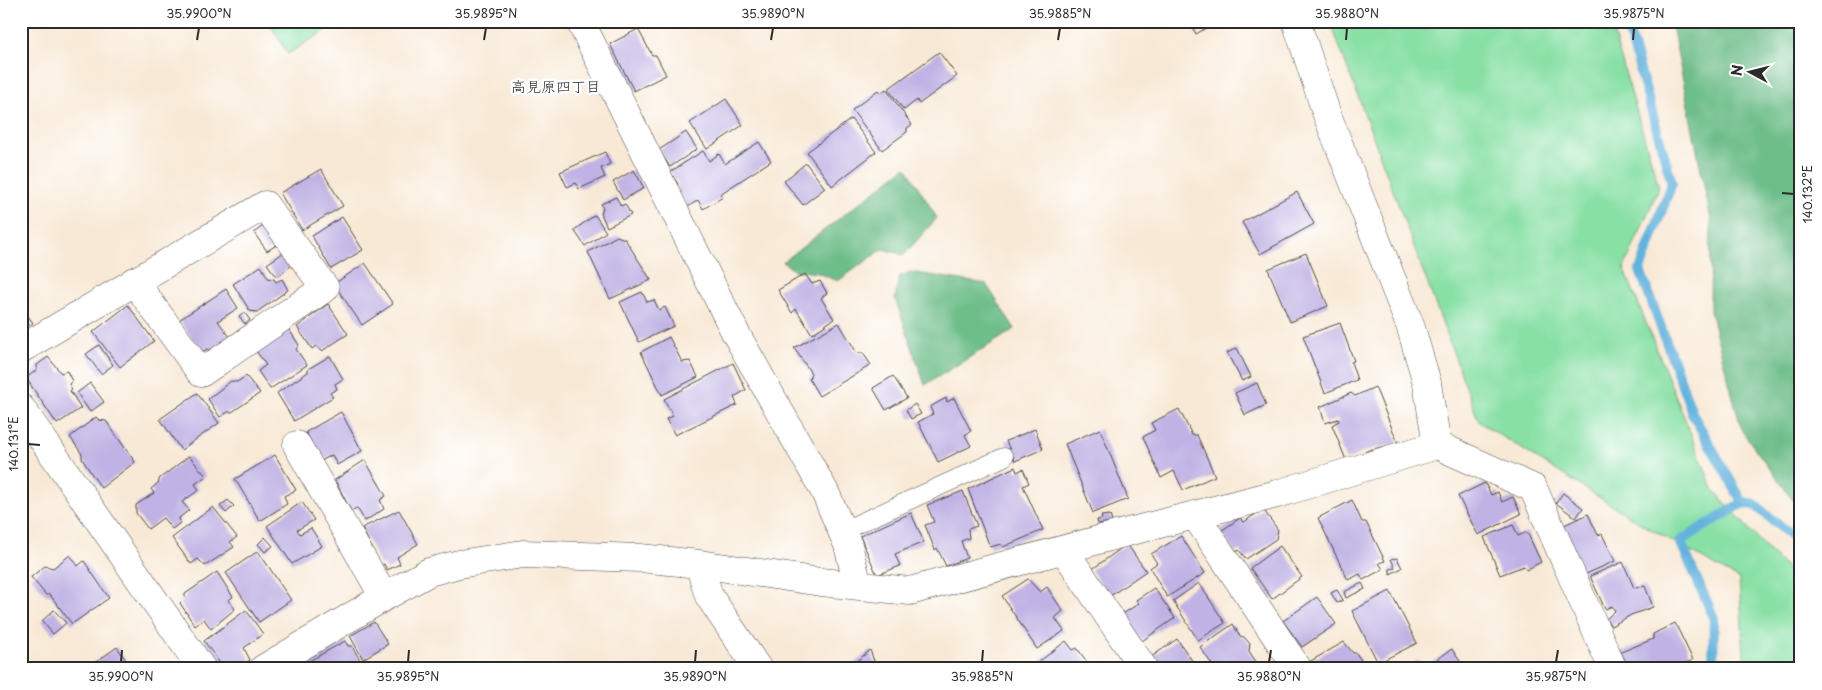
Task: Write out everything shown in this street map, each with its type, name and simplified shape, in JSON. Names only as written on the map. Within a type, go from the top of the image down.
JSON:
[{"type":"street","points":[[580,21],[736,334],[825,492],[848,545],[858,586]]},
{"type":"street","points":[[1296,21],[1326,112],[1411,328],[1427,383],[1437,445]]},
{"type":"street","points":[[21,349],[134,281],[265,205],[325,288],[201,373],[134,281]]},
{"type":"street","points":[[24,416],[202,669]]},
{"type":"street","points":[[297,445],[384,597]]},
{"type":"street","points":[[263,669],[429,572],[459,564],[523,554],[640,558],[699,564],[821,582],[910,591],[1276,494],[1437,445],[1533,488],[1613,669]]},
{"type":"street","points":[[1195,515],[1298,669]]},
{"type":"street","points":[[1064,550],[1144,669]]},
{"type":"street","points":[[699,564],[709,596],[758,669]]},
{"type":"lane","points":[[842,531],[1004,457]]},
{"type":"green space","points":[[268,21],[322,21],[326,30],[288,54]]},
{"type":"green space","points":[[1330,21],[1606,21],[1612,28],[1659,187],[1624,268],[1713,489],[1767,549],[1801,582],[1801,669],[1745,669],[1739,579],[1640,523],[1479,422]]},
{"type":"green space","points":[[1671,21],[1801,21],[1801,511],[1742,431],[1710,311],[1711,220]]},
{"type":"green space","points":[[906,167],[937,218],[904,255],[883,249],[838,281],[818,273],[794,270],[783,262]]},
{"type":"green space","points":[[910,272],[986,284],[1015,329],[925,385],[895,298],[899,277]]},
{"type":"building","points":[[1189,21],[1218,21],[1196,34]]},
{"type":"building","points":[[638,29],[652,55],[656,55],[666,75],[634,91],[610,44]]},
{"type":"building","points":[[939,52],[957,76],[919,104],[917,100],[904,110],[888,89]]},
{"type":"building","points":[[886,89],[912,125],[907,128],[907,132],[882,150],[852,110],[878,90],[881,93]]},
{"type":"building","points":[[726,99],[743,125],[707,149],[690,123]]},
{"type":"building","points":[[851,119],[876,152],[832,186],[807,152]]},
{"type":"building","points":[[686,132],[697,149],[670,167],[659,150]]},
{"type":"building","points":[[759,142],[771,161],[720,194],[723,197],[703,209],[698,200],[688,207],[675,186],[678,184],[670,172],[703,151],[709,161],[719,154],[725,164]]},
{"type":"building","points":[[605,152],[610,164],[601,168],[605,177],[579,189],[576,183],[567,187],[560,172]]},
{"type":"building","points":[[806,163],[825,188],[803,205],[784,181]]},
{"type":"building","points":[[321,169],[343,206],[302,230],[280,193]]},
{"type":"building","points":[[634,170],[644,188],[623,200],[613,182]]},
{"type":"building","points":[[1297,192],[1314,224],[1260,254],[1242,222]]},
{"type":"building","points":[[616,197],[621,206],[625,204],[631,215],[607,227],[601,214],[603,208],[601,204]]},
{"type":"building","points":[[595,215],[606,232],[585,246],[574,230]]},
{"type":"building","points":[[342,217],[363,250],[331,269],[312,236]]},
{"type":"building","points":[[264,225],[278,244],[267,251],[254,233]]},
{"type":"building","points":[[617,236],[625,239],[651,280],[610,299],[588,252]]},
{"type":"building","points":[[283,253],[292,265],[277,277],[267,264]]},
{"type":"building","points":[[1306,253],[1328,306],[1290,322],[1268,269]]},
{"type":"building","points":[[365,263],[393,304],[362,325],[334,284]]},
{"type":"building","points":[[261,266],[268,278],[274,279],[276,282],[282,279],[288,290],[257,312],[250,311],[233,284]]},
{"type":"building","points":[[805,274],[812,284],[820,281],[827,293],[821,298],[834,319],[812,334],[796,309],[792,313],[778,290]]},
{"type":"building","points":[[226,289],[238,308],[218,321],[230,337],[210,351],[207,349],[202,352],[179,320]]},
{"type":"building","points":[[642,292],[647,302],[654,300],[659,310],[665,307],[674,326],[639,342],[620,302]]},
{"type":"building","points":[[328,304],[348,334],[322,351],[316,346],[312,349],[297,327]]},
{"type":"building","points":[[128,305],[154,341],[120,367],[93,332]]},
{"type":"building","points":[[23,309],[33,323],[21,330],[21,311]]},
{"type":"building","points":[[244,312],[250,320],[245,324],[239,316]]},
{"type":"building","points":[[839,323],[857,353],[863,353],[871,365],[819,396],[809,379],[811,373],[794,348]]},
{"type":"building","points":[[1340,323],[1354,361],[1351,362],[1357,380],[1325,393],[1303,336]]},
{"type":"building","points":[[288,328],[299,345],[296,349],[307,365],[270,389],[258,371],[266,365],[256,351]]},
{"type":"building","points":[[669,337],[682,362],[690,361],[698,377],[662,395],[641,352]]},
{"type":"building","points":[[99,345],[113,365],[101,374],[86,354]]},
{"type":"building","points":[[1237,348],[1251,377],[1242,381],[1227,353]]},
{"type":"building","points":[[330,356],[343,379],[335,384],[337,389],[330,393],[333,397],[294,421],[277,393],[308,372],[308,369]]},
{"type":"building","points":[[48,357],[61,373],[67,371],[72,381],[69,384],[72,389],[70,391],[81,408],[57,424],[26,378],[37,370],[37,365]]},
{"type":"building","points":[[733,363],[746,390],[734,397],[737,405],[675,435],[666,419],[673,416],[664,399]]},
{"type":"building","points":[[246,376],[260,393],[232,412],[228,412],[220,417],[208,399],[231,381],[237,382]]},
{"type":"building","points":[[893,376],[907,398],[886,410],[873,388]]},
{"type":"building","points":[[90,383],[104,402],[90,412],[77,393]]},
{"type":"building","points":[[1257,383],[1266,405],[1245,415],[1235,393]]},
{"type":"building","points":[[1375,387],[1398,443],[1369,450],[1346,460],[1332,425],[1339,421],[1338,419],[1325,423],[1320,407],[1351,393],[1355,396]]},
{"type":"building","points":[[197,393],[219,423],[181,450],[160,419]]},
{"type":"building","points":[[946,398],[947,402],[954,398],[971,431],[965,435],[971,446],[938,462],[918,422],[933,414],[930,407]]},
{"type":"building","points":[[915,404],[921,414],[911,419],[906,410]]},
{"type":"building","points":[[1179,409],[1192,435],[1197,435],[1215,476],[1183,490],[1174,471],[1161,478],[1143,437],[1155,430],[1151,423]]},
{"type":"building","points":[[341,412],[362,451],[337,465],[332,455],[321,461],[306,432]]},
{"type":"building","points":[[96,417],[99,420],[106,421],[135,462],[101,488],[70,437]]},
{"type":"building","points":[[1035,429],[1043,449],[1015,461],[1006,441]]},
{"type":"building","points":[[1100,429],[1128,499],[1093,513],[1065,444]]},
{"type":"building","points":[[275,455],[296,490],[284,496],[287,504],[260,521],[235,479]]},
{"type":"building","points":[[189,456],[206,476],[195,484],[199,490],[182,502],[189,510],[179,518],[180,523],[172,529],[163,518],[148,529],[136,513],[136,505],[154,493],[151,489],[159,482],[159,479]]},
{"type":"building","points":[[365,460],[386,496],[380,500],[384,509],[365,521],[357,508],[351,511],[335,480]]},
{"type":"building","points":[[1015,467],[1017,472],[1023,469],[1029,483],[1023,486],[1043,530],[1003,547],[1001,544],[990,547],[968,489]]},
{"type":"building","points":[[1485,483],[1491,495],[1498,492],[1502,502],[1513,497],[1521,514],[1478,535],[1458,496]]},
{"type":"building","points":[[963,491],[977,526],[968,529],[969,538],[961,541],[967,558],[946,566],[937,548],[935,550],[925,525],[934,522],[927,505]]},
{"type":"building","points":[[1563,493],[1583,508],[1576,518],[1556,503]]},
{"type":"building","points":[[228,500],[234,506],[226,513],[220,506]]},
{"type":"building","points":[[1352,500],[1362,522],[1366,522],[1385,561],[1379,563],[1383,569],[1363,580],[1360,574],[1348,580],[1318,518]]},
{"type":"building","points":[[302,502],[314,520],[297,530],[300,534],[311,528],[322,546],[292,564],[267,526]]},
{"type":"building","points":[[213,507],[237,537],[230,542],[234,547],[205,566],[198,559],[191,564],[172,538]]},
{"type":"building","points":[[1263,509],[1278,530],[1276,539],[1246,559],[1239,550],[1235,553],[1221,531],[1240,518],[1244,522]]},
{"type":"building","points":[[399,510],[418,544],[397,557],[400,564],[387,570],[384,564],[381,566],[362,528]]},
{"type":"building","points":[[911,513],[924,542],[895,554],[900,566],[877,575],[860,536]]},
{"type":"building","points":[[1588,514],[1598,535],[1602,534],[1615,561],[1584,575],[1562,526]]},
{"type":"building","points":[[1110,515],[1112,522],[1098,524],[1097,520],[1102,519],[1101,516]]},
{"type":"building","points":[[1513,525],[1518,536],[1527,532],[1541,562],[1526,570],[1524,566],[1500,575],[1484,537]]},
{"type":"building","points":[[1181,536],[1205,573],[1167,597],[1150,568],[1157,563],[1151,554]]},
{"type":"building","points":[[265,537],[273,546],[265,552],[258,544]]},
{"type":"building","points":[[1127,544],[1146,571],[1110,596],[1091,570]]},
{"type":"building","points":[[1280,546],[1302,577],[1272,599],[1250,568]]},
{"type":"building","points":[[258,551],[291,600],[259,622],[226,573]]},
{"type":"building","points":[[70,555],[78,566],[84,561],[109,598],[72,624],[50,595],[46,595],[31,577],[45,566],[53,568]]},
{"type":"building","points":[[1397,558],[1402,568],[1390,574],[1390,569],[1395,568],[1391,559]]},
{"type":"building","points":[[1623,562],[1634,588],[1645,586],[1653,607],[1631,615],[1611,626],[1606,619],[1615,611],[1612,606],[1605,609],[1590,576]]},
{"type":"building","points":[[217,572],[233,597],[228,600],[235,609],[211,629],[204,619],[195,626],[180,603],[185,598],[185,594]]},
{"type":"building","points":[[1028,579],[1040,592],[1047,587],[1063,611],[1055,618],[1064,631],[1037,649],[1002,596]]},
{"type":"building","points":[[1199,583],[1225,623],[1198,640],[1173,601]]},
{"type":"building","points":[[1362,583],[1365,589],[1346,598],[1344,592]]},
{"type":"building","points":[[1154,588],[1175,618],[1142,641],[1123,614],[1139,603],[1136,600]]},
{"type":"building","points":[[1337,590],[1343,600],[1337,603],[1331,593]]},
{"type":"building","points":[[1390,591],[1417,643],[1378,663],[1352,611]]},
{"type":"building","points":[[1317,597],[1336,624],[1302,647],[1283,621]]},
{"type":"building","points":[[54,610],[66,623],[53,634],[42,621]]},
{"type":"building","points":[[246,610],[263,634],[244,648],[250,660],[237,669],[224,669],[204,641]]},
{"type":"building","points":[[374,622],[388,644],[363,659],[350,636]]},
{"type":"building","points":[[1675,623],[1693,660],[1673,669],[1629,669],[1621,652],[1653,639],[1653,634]]},
{"type":"building","points":[[1233,624],[1240,636],[1244,637],[1250,644],[1249,651],[1261,669],[1215,669],[1200,647]]},
{"type":"building","points":[[1177,639],[1198,669],[1159,669],[1151,657]]},
{"type":"building","points":[[345,641],[348,646],[352,646],[364,667],[361,669],[295,669]]},
{"type":"building","points":[[1066,641],[1073,650],[1077,648],[1092,669],[1040,669],[1036,664]]},
{"type":"building","points":[[1344,642],[1353,653],[1356,653],[1367,669],[1314,669],[1309,662]]},
{"type":"building","points":[[117,647],[132,669],[86,669]]},
{"type":"building","points":[[1452,649],[1465,669],[1435,669],[1431,663]]},
{"type":"building","points":[[870,650],[877,669],[848,669]]},
{"type":"building","points":[[1418,660],[1423,669],[1407,669]]},
{"type":"waterway","points":[[1626,21],[1672,183],[1640,270],[1693,415],[1743,503]]},
{"type":"waterway","points":[[1713,669],[1714,618],[1680,541],[1743,503],[1755,505],[1801,544]]},
{"type":"district","name":"高見原四丁目","points":[[556,87]]}]
